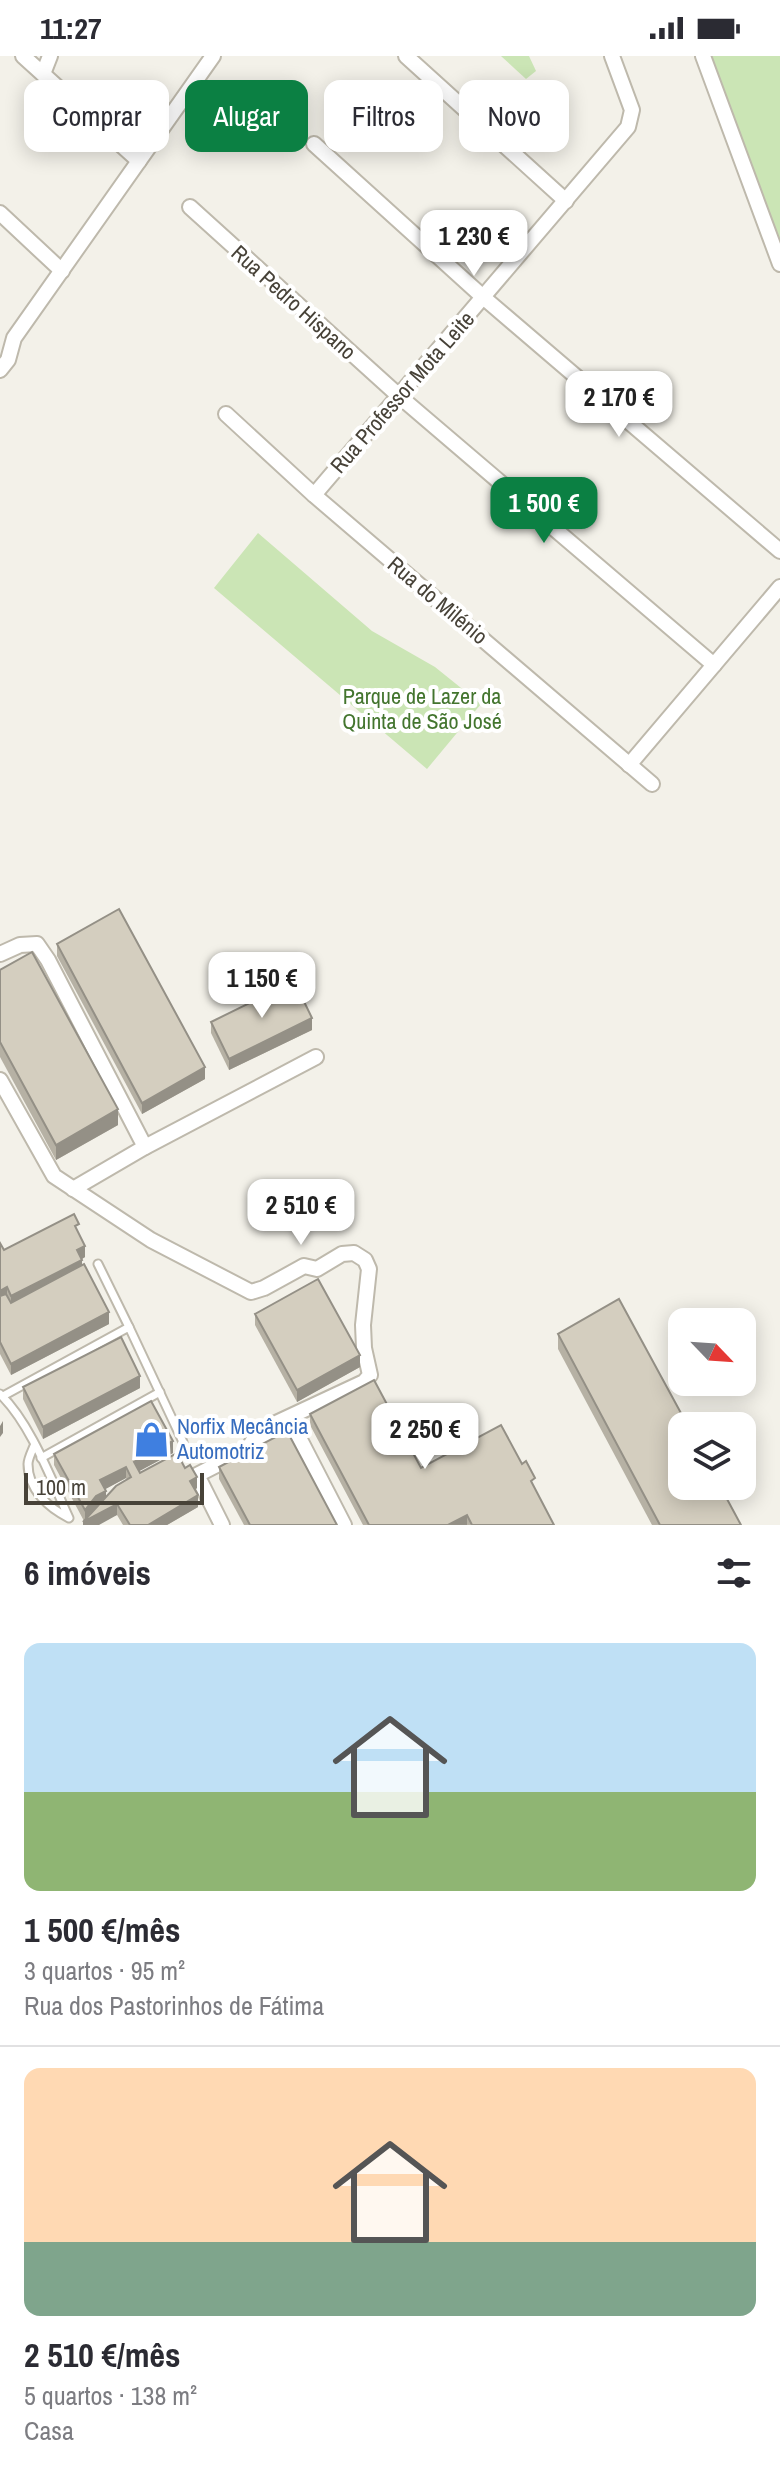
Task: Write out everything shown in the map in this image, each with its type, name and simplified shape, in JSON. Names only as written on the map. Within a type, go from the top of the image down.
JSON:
[{"type":"street","points":[[23,56],[139,161]]},
{"type":"street","points":[[43,74],[50,56]]},
{"type":"street","points":[[0,370],[8,360],[14,338],[213,56]]},
{"type":"street","points":[[406,56],[566,201]]},
{"type":"street","name":"Rua Professor Mota Leite","points":[[314,495],[628,127],[632,110],[612,56]]},
{"type":"street","points":[[703,56],[780,264]]},
{"type":"street","points":[[314,144],[483,297],[780,551]]},
{"type":"street","name":"Rua Pedro Hispano","points":[[190,207],[399,396],[714,665]]},
{"type":"street","points":[[0,213],[62,271]]},
{"type":"street","name":"Rua do Milénio","points":[[226,414],[314,495],[652,784]]},
{"type":"street","points":[[629,765],[780,587]]},
{"type":"street","points":[[0,954],[20,945],[37,944],[145,1147]]},
{"type":"street","points":[[73,1189],[145,1147],[316,1057]]},
{"type":"street","points":[[0,1080],[54,1176],[151,1240],[251,1292],[304,1266],[317,1269],[342,1254],[354,1253],[365,1260],[369,1269],[363,1325],[370,1375],[364,1382],[259,1431],[248,1449]]},
{"type":"street","points":[[222,1525],[197,1475],[293,1426],[344,1525]]},
{"type":"lane","points":[[98,1264],[183,1442]]},
{"type":"lane","points":[[72,1521],[22,1422],[1,1395],[129,1327]]},
{"type":"lane","points":[[41,1458],[160,1392]]},
{"type":"lane","points":[[34,1446],[28,1464],[39,1495],[45,1504],[72,1521]]},
{"type":"green space","points":[[501,56],[529,56],[536,71],[526,79]]},
{"type":"green space","points":[[708,56],[780,56],[780,255]]},
{"type":"green space","name":"Parque de Lazer da Quinta de São José","points":[[258,533],[372,631],[435,667],[481,704],[427,769],[214,588]]},
{"type":"building","points":[[119,909],[205,1067],[142,1103],[57,944]]},
{"type":"building","points":[[32,952],[118,1109],[56,1145],[0,1042],[0,970]]},
{"type":"building","points":[[294,981],[312,1018],[229,1059],[211,1022]]},
{"type":"building","points":[[74,1214],[79,1224],[75,1226],[85,1246],[77,1250],[82,1260],[11,1296],[7,1287],[0,1291],[0,1243],[4,1250]]},
{"type":"building","points":[[84,1264],[109,1312],[11,1364],[0,1342],[0,1296],[6,1294],[11,1303]]},
{"type":"building","points":[[318,1279],[360,1355],[297,1390],[255,1314]]},
{"type":"building","points":[[619,1299],[668,1389],[668,1396],[672,1396],[680,1412],[668,1412],[668,1500],[728,1500],[741,1525],[660,1525],[558,1334]]},
{"type":"building","points":[[121,1337],[140,1376],[43,1427],[23,1387]]},
{"type":"building","points":[[374,1380],[421,1468],[501,1425],[522,1464],[526,1461],[535,1478],[531,1481],[554,1525],[472,1525],[467,1515],[448,1525],[369,1525],[310,1414]]},
{"type":"building","points":[[151,1401],[173,1441],[134,1462],[140,1473],[177,1453],[185,1468],[190,1465],[197,1477],[190,1481],[198,1495],[148,1525],[130,1525],[117,1504],[83,1522],[116,1486],[131,1477],[126,1467],[100,1480],[106,1491],[96,1496],[85,1510],[54,1454]]},
{"type":"building","points":[[287,1431],[337,1525],[250,1525],[219,1467]]},
{"type":"place","name":"Norfix Mecância Automotriz","points":[[151,1439]]}]
